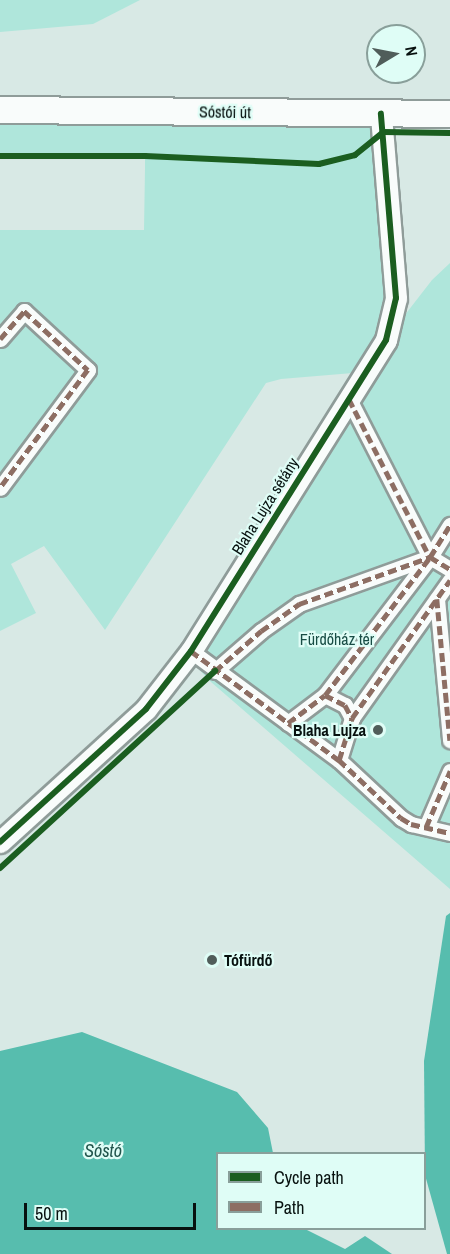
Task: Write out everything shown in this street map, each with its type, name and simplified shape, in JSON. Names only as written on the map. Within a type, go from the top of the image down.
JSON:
[{"type":"street","name":"Sóstói út","points":[[0,110],[450,114]]},
{"type":"street","name":"Blaha Lujza sétány","points":[[0,842],[146,709],[191,651],[386,340],[396,298],[381,114]]},
{"type":"street","points":[[0,339],[24,311],[88,370],[0,488]]},
{"type":"street","points":[[349,399],[429,557],[450,568]]},
{"type":"street","points":[[288,723],[325,695],[429,557],[450,525]]},
{"type":"street","points":[[215,671],[261,631],[299,604],[429,557]]},
{"type":"street","points":[[339,760],[352,718],[450,580]]},
{"type":"street","points":[[437,599],[448,676],[450,740]]},
{"type":"street","points":[[191,651],[215,671],[339,760],[401,818],[450,833]]},
{"type":"street","points":[[325,695],[345,705],[352,718]]},
{"type":"street","points":[[426,827],[450,771]]},
{"type":"green space","points":[[0,0],[140,0],[93,24],[0,32]]},
{"type":"green space","name":"Fürdőház tér","points":[[0,110],[381,114],[387,338],[432,280],[450,263],[450,889],[211,682],[190,660],[365,372],[281,379],[266,383],[105,630],[44,546],[11,564],[36,613],[0,631],[0,230],[144,230],[145,156],[0,156]]},
{"type":"water","points":[[450,913],[450,1254],[447,1254],[426,1179],[425,1152],[424,1061],[446,916]]},
{"type":"water","name":"Sóstó","points":[[82,1032],[237,1092],[268,1128],[273,1152],[216,1152],[216,1230],[307,1230],[345,1249],[365,1236],[392,1254],[0,1254],[0,1051]]},
{"type":"marked path","points":[[0,339],[24,311],[88,370],[0,488]]},
{"type":"marked path","points":[[349,399],[430,557]]},
{"type":"marked path","points":[[288,723],[325,695],[430,557],[450,525]]},
{"type":"marked path","points":[[215,671],[261,631],[299,604],[430,557],[450,569]]},
{"type":"marked path","points":[[339,760],[352,718],[450,580]]},
{"type":"marked path","points":[[437,599],[450,740]]},
{"type":"marked path","points":[[191,651],[339,760],[401,818],[411,824],[450,833]]},
{"type":"marked path","points":[[325,695],[345,705],[352,718]]},
{"type":"marked path","points":[[426,827],[450,771]]},
{"type":"cycle path","points":[[0,842],[146,709],[191,651],[386,340],[396,298],[381,114]]},
{"type":"cycle path","points":[[0,156],[145,156],[319,164],[355,155],[383,132],[450,133]]},
{"type":"cycle path","points":[[0,868],[215,671]]},
{"type":"place","name":"Blaha Lujza","points":[[378,730]]},
{"type":"place","name":"Tófürdő","points":[[212,960]]}]
